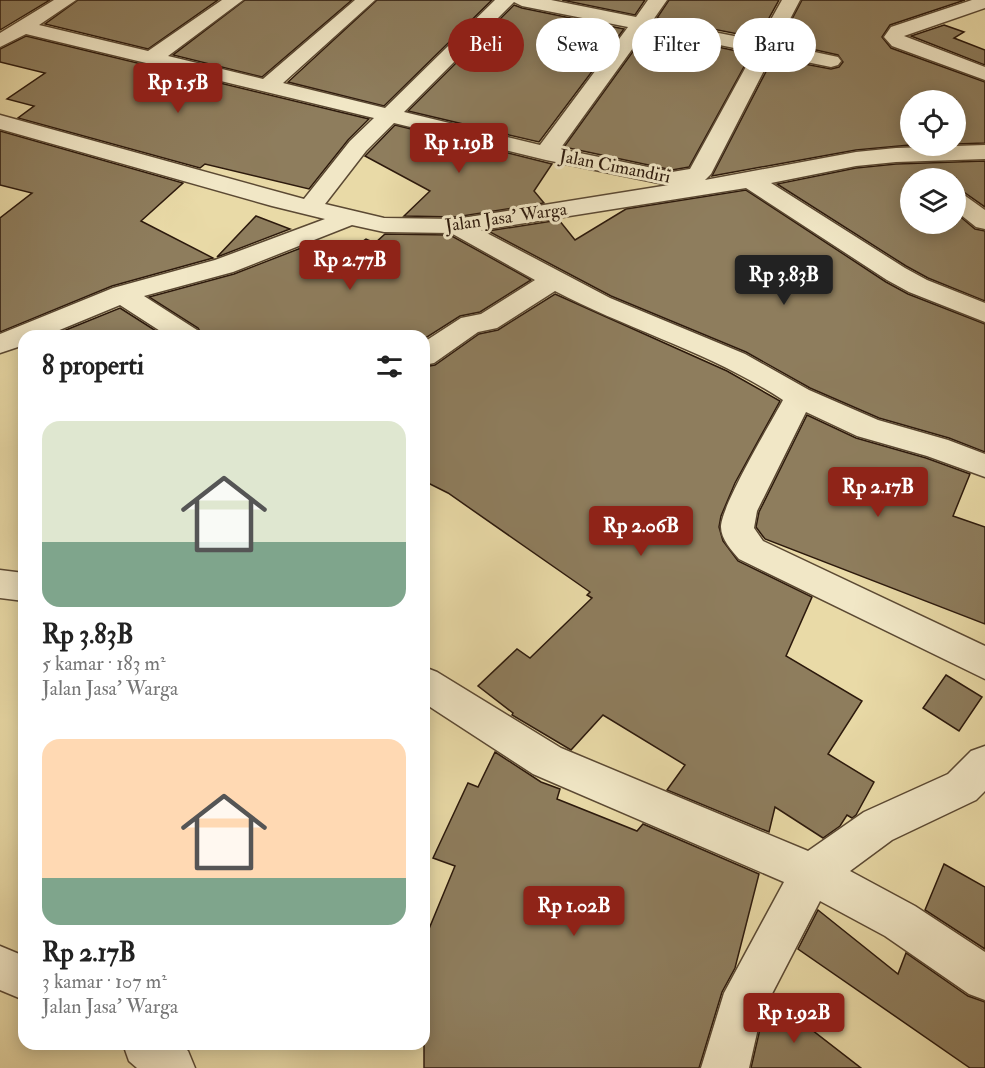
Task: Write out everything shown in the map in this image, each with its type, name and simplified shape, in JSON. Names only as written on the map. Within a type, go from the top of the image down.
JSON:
[{"type":"street","points":[[0,41],[68,0]]},
{"type":"street","points":[[152,58],[234,0]]},
{"type":"street","points":[[267,86],[366,0]]},
{"type":"street","points":[[309,208],[358,146],[506,0]]},
{"type":"street","points":[[522,0],[632,20]]},
{"type":"street","points":[[644,18],[658,0]]},
{"type":"street","points":[[782,18],[791,0]]},
{"type":"street","points":[[985,2],[898,31],[894,37],[899,42],[985,74]]},
{"type":"street","name":"Jalan Cimandiri","points":[[22,27],[546,153],[672,179],[688,179],[699,174],[755,72]]},
{"type":"street","points":[[546,153],[632,34]]},
{"type":"street","points":[[816,58],[831,61]]},
{"type":"street","name":"Jalan Jasa' Warga","points":[[0,122],[309,208],[384,225],[456,226],[750,180],[856,159],[896,155],[985,152]]},
{"type":"street","points":[[896,155],[914,168]]},
{"type":"street","points":[[750,180],[896,274],[918,286],[985,313]]},
{"type":"street","points":[[966,208],[985,222]]},
{"type":"street","points":[[34,330],[122,294],[224,266],[351,217]]},
{"type":"street","points":[[456,226],[621,314],[738,361],[778,382],[799,397],[868,428],[937,447],[985,465]]},
{"type":"street","points":[[430,352],[471,324],[487,322],[555,279]]},
{"type":"street","points":[[122,294],[178,330]]},
{"type":"street","points":[[0,344],[18,337]]},
{"type":"street","points":[[799,397],[741,511],[737,526],[739,537],[751,550],[985,663]]},
{"type":"street","points":[[430,687],[547,761],[812,873],[900,921],[985,978]]},
{"type":"street","points":[[725,1068],[740,1009],[812,873],[878,826],[962,787],[985,764]]},
{"type":"street","points":[[0,968],[18,976]]},
{"type":"street","points":[[153,1050],[171,1068]]},
{"type":"building","points":[[0,0],[50,0],[0,30]]},
{"type":"building","points":[[78,0],[218,0],[148,49],[45,24]]},
{"type":"building","points":[[245,0],[352,0],[262,77],[173,55]]},
{"type":"building","points":[[377,0],[492,0],[474,18],[448,18],[448,43],[384,106],[288,82]]},
{"type":"building","points":[[562,0],[645,0],[635,15]]},
{"type":"building","points":[[669,0],[779,0],[769,18],[733,18],[733,33],[721,31],[721,18],[657,18]]},
{"type":"building","points":[[802,0],[965,0],[890,25],[882,37],[891,48],[985,82],[985,143],[966,144],[966,90],[900,90],[900,146],[856,150],[712,176],[766,72],[816,72],[816,66],[831,69],[839,67],[843,62],[838,55],[816,50],[816,18],[793,18]]},
{"type":"building","points":[[514,5],[571,18],[536,18],[536,72],[592,72],[539,142],[408,111],[448,71],[524,72],[524,18],[501,18]]},
{"type":"building","points":[[944,25],[964,32],[954,38],[985,50],[985,65],[911,36]]},
{"type":"building","points":[[26,36],[369,119],[348,140],[309,189],[205,164],[200,168],[18,118],[34,106],[7,99],[45,73],[0,62],[0,49]]},
{"type":"building","points":[[721,48],[733,50],[733,72],[741,72],[689,167],[672,170],[564,147],[632,53],[632,72],[721,72]]},
{"type":"building","points":[[395,125],[552,164],[534,191],[544,203],[456,217],[404,216],[430,191],[365,156]]},
{"type":"building","points":[[0,131],[183,183],[141,221],[213,258],[112,286],[0,332],[0,218],[32,193],[0,185]]},
{"type":"building","points":[[985,161],[985,207],[966,194],[966,168],[900,168],[900,234],[966,234],[966,221],[975,229],[985,231],[985,301],[928,278],[906,266],[777,184],[856,168],[896,164]]},
{"type":"building","points":[[746,190],[886,282],[908,294],[985,324],[985,452],[949,438],[879,418],[810,388],[746,352],[611,296],[488,231],[559,220],[575,240],[626,209]]},
{"type":"building","points":[[256,216],[290,229],[217,257]]},
{"type":"building","points":[[385,234],[450,235],[531,280],[480,312],[460,316],[430,335],[430,330],[199,330],[149,297],[234,274],[319,241],[347,252],[366,239],[375,243]]},
{"type":"building","points":[[555,294],[727,371],[780,401],[735,483],[721,516],[719,527],[723,541],[738,561],[812,597],[786,656],[862,701],[828,754],[874,782],[856,815],[852,818],[847,815],[840,826],[823,838],[775,807],[769,832],[667,790],[685,765],[603,715],[571,750],[512,715],[513,713],[478,686],[517,649],[530,658],[592,598],[587,595],[590,592],[448,493],[430,484],[430,366],[435,365],[479,334],[498,330]]},
{"type":"building","points":[[120,308],[155,330],[66,330]]},
{"type":"building","points":[[807,415],[856,438],[926,458],[970,474],[953,516],[985,527],[985,624],[765,539],[756,527],[759,512]]},
{"type":"building","points":[[946,675],[982,697],[959,731],[923,708]]},
{"type":"building","points":[[495,752],[541,782],[560,789],[557,799],[637,831],[643,824],[759,874],[735,968],[722,992],[699,1068],[424,1068],[424,1050],[430,1050],[430,926],[455,866],[433,858],[468,783],[478,787]]},
{"type":"building","points":[[944,864],[985,887],[985,949],[925,910]]},
{"type":"building","points":[[818,910],[898,974],[906,953],[968,996],[985,1002],[985,1068],[970,1068],[798,949]]},
{"type":"building","points":[[772,999],[861,1068],[751,1068],[763,1016]]}]
